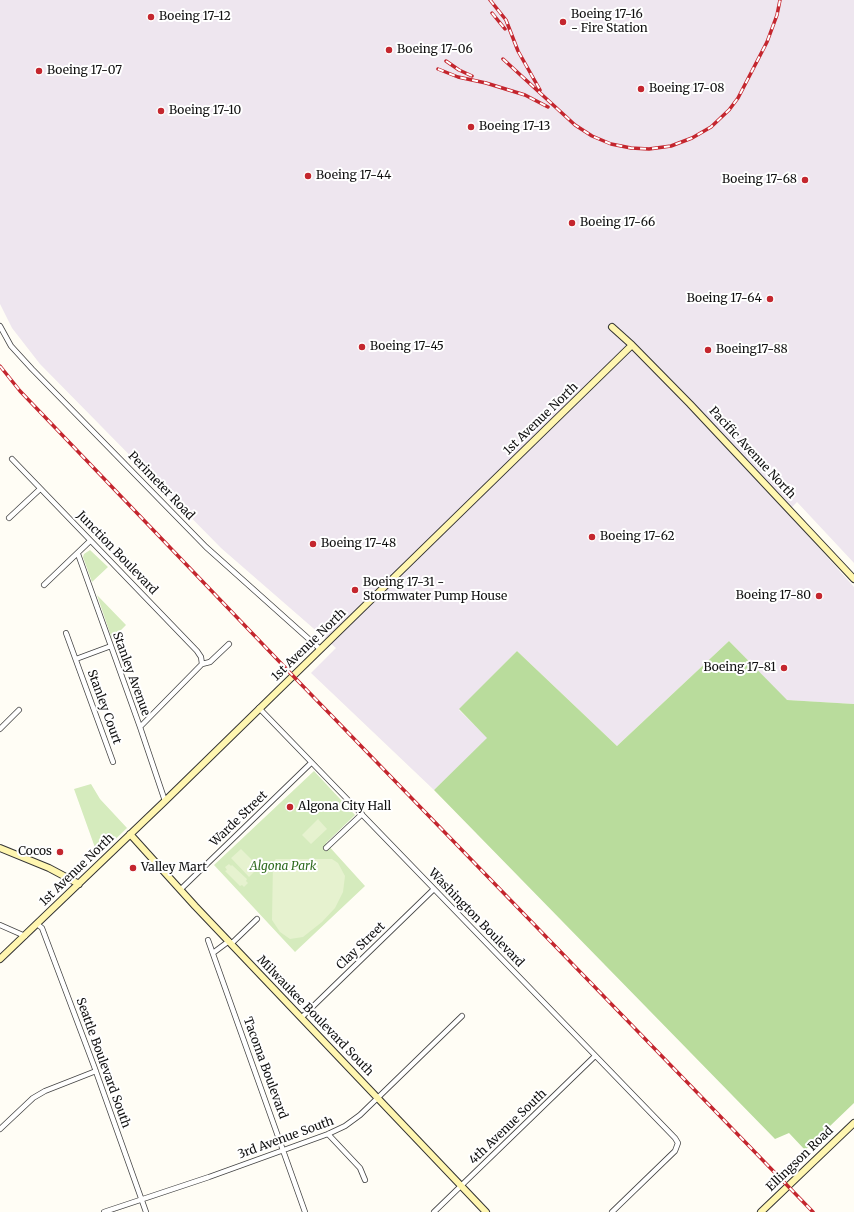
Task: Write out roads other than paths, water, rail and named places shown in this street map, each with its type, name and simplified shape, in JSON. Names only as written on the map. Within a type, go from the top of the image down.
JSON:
[{"type":"street","name":"Perimeter Road","points":[[0,326],[11,346],[32,369],[206,547],[320,649]]},
{"type":"street","name":"Pacific Avenue North","points":[[612,327],[632,345],[695,409],[854,579]]},
{"type":"street","name":"1st Avenue North","points":[[0,959],[79,884],[632,345]]},
{"type":"street","name":"Junction Boulevard","points":[[12,459],[197,651],[202,657],[202,664]]},
{"type":"street","points":[[9,518],[40,489]]},
{"type":"street","points":[[44,585],[90,541]]},
{"type":"street","name":"Stanley Avenue","points":[[78,554],[140,727],[164,801]]},
{"type":"street","name":"Stanley Court","points":[[66,633],[113,762]]},
{"type":"street","points":[[140,727],[202,664],[210,662],[228,644]]},
{"type":"street","name":"Stanley Court","points":[[76,659],[111,646]]},
{"type":"street","name":"Washington Boulevard","points":[[259,708],[675,1138],[678,1143],[675,1151],[612,1212]]},
{"type":"street","points":[[0,729],[19,710]]},
{"type":"street","name":"Warde Street","points":[[180,890],[312,763]]},
{"type":"street","points":[[326,848],[362,814]]},
{"type":"street","name":"Milwaukee Boulevard South","points":[[130,834],[180,890],[486,1212]]},
{"type":"street","points":[[0,848],[49,868],[79,884]]},
{"type":"street","name":"Clay Street","points":[[302,1017],[434,889]]},
{"type":"street","points":[[213,953],[230,942],[257,919]]},
{"type":"street","name":"Seattle Boulevard South","points":[[37,924],[42,928],[96,1071],[146,1212]]},
{"type":"street","points":[[0,925],[24,936]]},
{"type":"street","name":"Tacoma Boulevard","points":[[208,940],[284,1149],[305,1212]]},
{"type":"street","name":"3rd Avenue South","points":[[104,1212],[328,1134],[345,1126],[353,1121],[378,1098],[462,1016]]},
{"type":"street","name":"4th Avenue South","points":[[434,1212],[595,1056]]},
{"type":"street","points":[[0,1129],[33,1098],[45,1091],[96,1071]]},
{"type":"street","name":"Ellingson Road","points":[[761,1212],[854,1122]]},
{"type":"street","points":[[328,1134],[360,1168],[365,1180]]},
{"type":"railway","points":[[490,0],[506,20],[518,51],[540,90]]},
{"type":"railway","points":[[503,59],[575,125],[592,136],[611,144],[631,148],[649,149],[671,146],[692,138],[711,127],[729,110],[738,98],[767,42],[777,15],[780,0]]},
{"type":"railway","points":[[492,13],[505,29]]},
{"type":"railway","points":[[446,61],[459,70],[472,76]]},
{"type":"railway","points":[[438,69],[458,77],[486,83],[525,95],[548,107]]},
{"type":"railway","points":[[0,366],[20,391],[297,680],[813,1212]]},
{"type":"place","name":"Boeing 17-12","points":[[151,17]]},
{"type":"place","name":"Boeing 17-16 - Fire Station","points":[[563,22]]},
{"type":"place","name":"Boeing 17-06","points":[[389,50]]},
{"type":"place","name":"Boeing 17-07","points":[[39,71]]},
{"type":"place","name":"Boeing 17-08","points":[[641,89]]},
{"type":"place","name":"Boeing 17-10","points":[[161,111]]},
{"type":"place","name":"Boeing 17-13","points":[[471,127]]},
{"type":"place","name":"Boeing 17-44","points":[[308,176]]},
{"type":"place","name":"Boeing 17-68","points":[[805,180]]},
{"type":"place","name":"Boeing 17-66","points":[[572,223]]},
{"type":"place","name":"Boeing 17-64","points":[[770,299]]},
{"type":"place","name":"Boeing 17-45","points":[[362,347]]},
{"type":"place","name":"Boeing17-88","points":[[708,350]]},
{"type":"place","name":"Boeing 17-62","points":[[592,537]]},
{"type":"place","name":"Boeing 17-48","points":[[313,544]]},
{"type":"place","name":"Boeing 17-31 - Stormwater Pump House","points":[[355,590]]},
{"type":"place","name":"Boeing 17-80","points":[[819,596]]},
{"type":"place","name":"Boeing 17-81","points":[[784,668]]},
{"type":"place","name":"Algona City Hall","points":[[290,807]]},
{"type":"place","name":"Cocos","points":[[60,852]]},
{"type":"place","name":"Valley Mart","points":[[133,868]]},
{"type":"park label","name":"Algona Park","points":[[283,867]]}]
